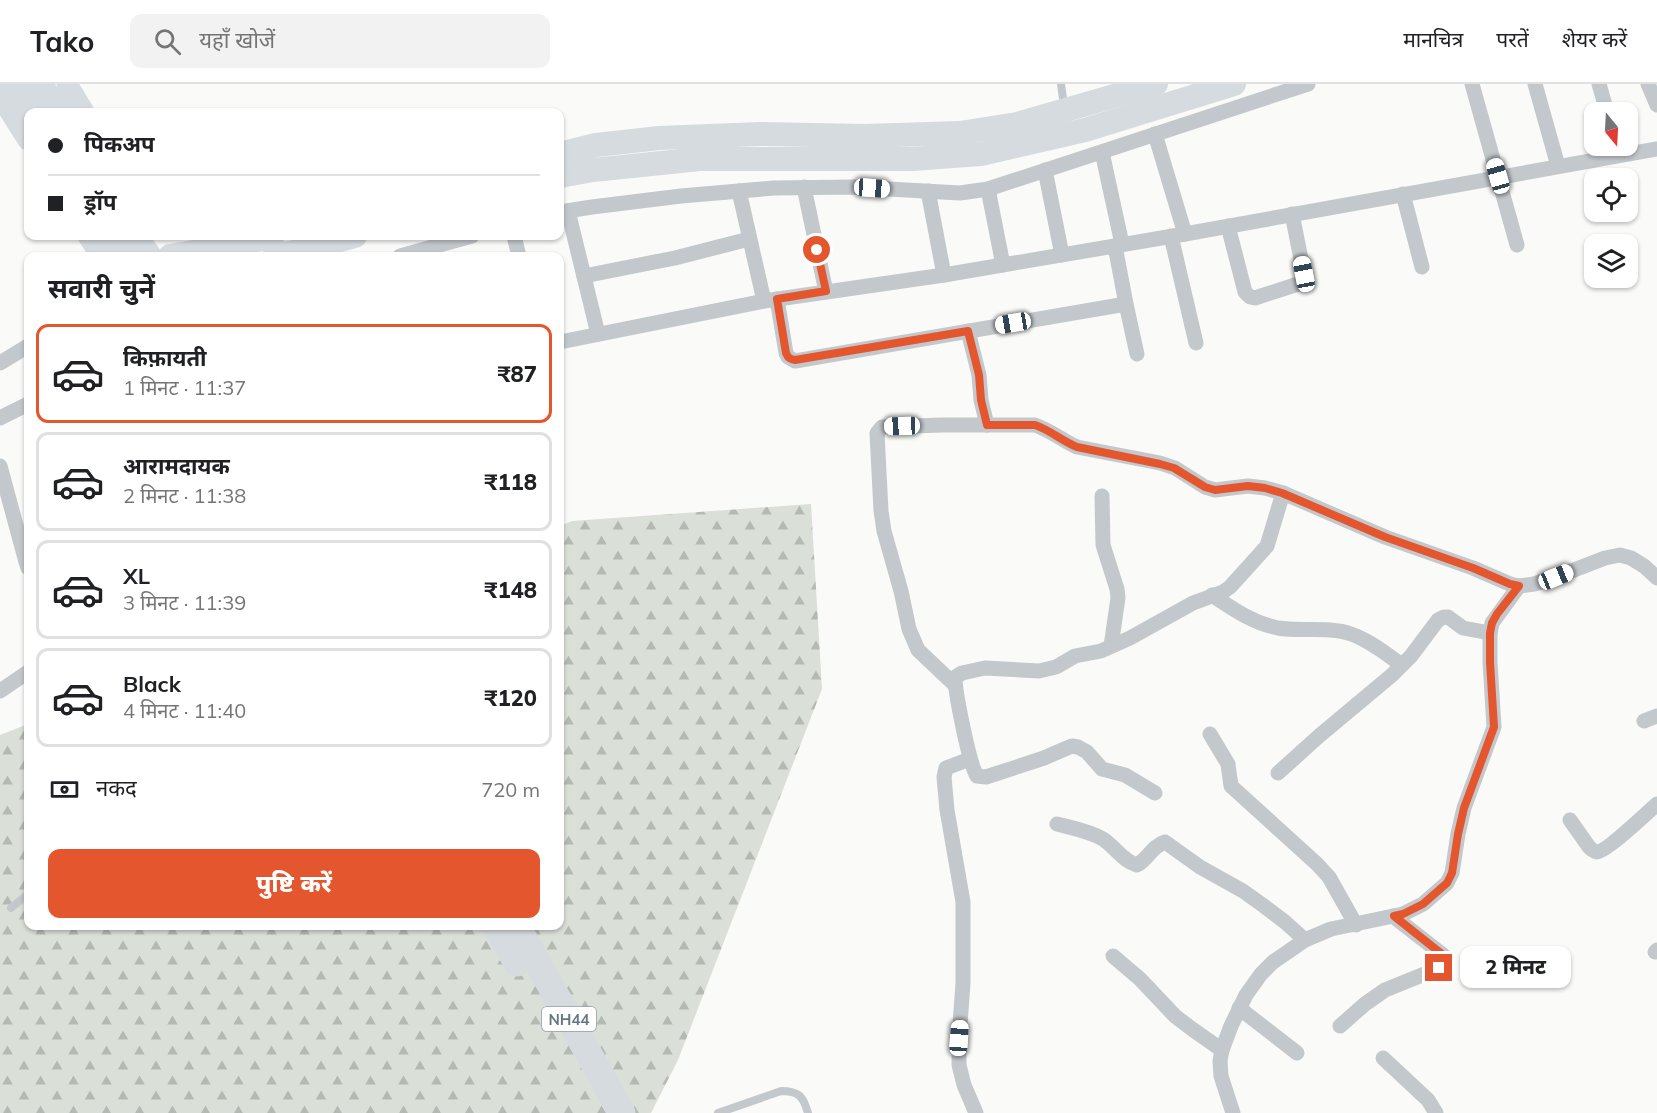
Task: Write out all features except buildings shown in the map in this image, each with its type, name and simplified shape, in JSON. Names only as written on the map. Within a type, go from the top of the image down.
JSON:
[{"type":"highway","points":[[12,84],[29,108]]},
{"type":"highway","points":[[39,84],[54,108]]},
{"type":"highway","points":[[226,240],[240,244]]},
{"type":"highway","name":"NH44","points":[[498,930],[601,1113]]},
{"type":"highway","name":"NH44","points":[[519,930],[622,1113]]},
{"type":"main road","points":[[564,153],[596,145],[659,138],[760,134],[865,136],[990,130],[1156,84]]},
{"type":"main road","points":[[564,176],[592,170],[700,159],[912,159],[981,154],[1085,130],[1234,84]]},
{"type":"main road","points":[[193,252],[256,240]]},
{"type":"main road","points":[[294,252],[340,240]]},
{"type":"street","points":[[67,84],[82,108]]},
{"type":"street","points":[[598,334],[584,276],[564,212],[681,196],[804,187],[853,187],[960,193],[988,189],[1308,84]]},
{"type":"street","points":[[1472,84],[1517,246]]},
{"type":"street","points":[[1535,84],[1558,166]]},
{"type":"street","points":[[1599,84],[1604,102]]},
{"type":"street","points":[[1650,85],[1657,105]]},
{"type":"street","points":[[0,96],[24,134]]},
{"type":"street","points":[[1155,134],[1178,235],[1196,343]]},
{"type":"street","points":[[1638,149],[1657,148]]},
{"type":"street","points":[[1102,152],[1126,304],[1137,354]]},
{"type":"street","points":[[564,341],[771,300],[944,275],[1178,235],[1558,166],[1596,156]]},
{"type":"street","points":[[1045,170],[1062,255]]},
{"type":"street","points":[[804,187],[826,291]]},
{"type":"street","points":[[988,189],[1003,265]]},
{"type":"street","points":[[738,191],[749,239],[771,300],[786,353],[788,357],[795,360],[1126,304]]},
{"type":"street","points":[[928,191],[944,275]]},
{"type":"street","points":[[1403,194],[1422,267]]},
{"type":"street","points":[[1228,226],[1245,292],[1255,298],[1302,281],[1304,274],[1292,214]]},
{"type":"street","points":[[584,276],[675,258],[749,239]]},
{"type":"street","points":[[414,252],[457,240]]},
{"type":"street","points":[[453,241],[456,252]]},
{"type":"street","points":[[968,331],[980,381],[981,400],[986,421]]},
{"type":"street","points":[[0,363],[24,348]]},
{"type":"street","points":[[0,418],[24,406]]},
{"type":"street","points":[[955,685],[918,650],[909,629],[881,511],[877,433],[882,427],[986,421],[1035,425],[1077,447],[1174,468],[1205,487],[1215,490],[1248,486],[1282,493],[1385,537],[1519,586],[1534,584],[1605,558],[1620,555],[1631,558],[1644,566],[1657,578]]},
{"type":"street","points":[[0,466],[24,555]]},
{"type":"street","points":[[1155,793],[1125,775],[1102,769],[1087,752],[1078,747],[1066,747],[1044,758],[986,777],[977,776],[970,759],[955,680],[957,676],[985,668],[1046,670],[1056,667],[1075,656],[1101,651],[1140,633],[1193,603],[1230,587],[1267,546],[1282,493]]},
{"type":"street","points":[[1102,496],[1103,545],[1118,598],[1111,646]]},
{"type":"street","points":[[1233,1113],[1221,1076],[1222,1050],[1239,1008],[1260,974],[1305,940],[1331,929],[1403,914],[1423,904],[1447,883],[1452,873],[1464,808],[1494,727],[1490,662],[1492,623],[1519,586]]},
{"type":"street","points":[[1212,595],[1255,621],[1279,628],[1350,633],[1402,665]]},
{"type":"street","points":[[1278,773],[1392,675],[1411,656],[1441,618],[1448,618],[1463,628],[1490,633]]},
{"type":"street","points":[[0,691],[24,675]]},
{"type":"street","points":[[1210,734],[1228,764],[1231,786],[1317,864],[1329,878],[1356,925]]},
{"type":"street","points":[[970,759],[946,768],[944,777],[947,810],[963,902],[963,983],[959,1065],[964,1085],[976,1113]]},
{"type":"street","points":[[1570,820],[1589,847],[1597,852],[1612,843],[1657,804]]},
{"type":"street","points":[[1058,824],[1102,839],[1130,863],[1137,865],[1152,850],[1165,842],[1200,867],[1264,906],[1305,940]]},
{"type":"street","points":[[1340,1026],[1385,990],[1439,968],[1445,960],[1443,955],[1394,916]]},
{"type":"street","points":[[1113,956],[1140,979],[1175,1016],[1222,1050]]},
{"type":"street","points":[[1239,1008],[1296,1053]]},
{"type":"street","points":[[1383,1058],[1428,1100],[1436,1113]]},
{"type":"lane","points":[[1061,84],[1065,111]]},
{"type":"lane","points":[[11,908],[24,897]]},
{"type":"lane","points":[[718,1113],[781,1091],[791,1091],[799,1094],[808,1113]]},
{"type":"green space","points":[[811,504],[822,689],[678,1060],[651,1113],[0,1113],[0,735],[24,726],[24,930],[564,930],[564,524],[572,521]]},
{"type":"route","points":[[817,250],[826,291],[777,299],[786,353],[791,359],[968,331],[979,375],[981,400],[987,425],[1035,425],[1077,447],[1174,468],[1205,487],[1215,490],[1248,486],[1282,493],[1385,537],[1519,586],[1492,623],[1490,662],[1494,727],[1464,808],[1452,873],[1440,891],[1423,904],[1394,916],[1445,957],[1439,968]]}]
